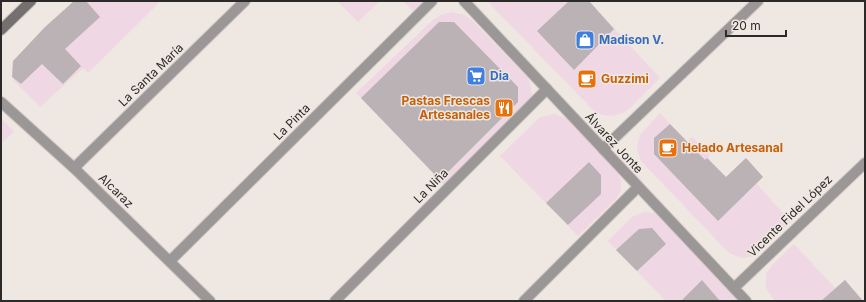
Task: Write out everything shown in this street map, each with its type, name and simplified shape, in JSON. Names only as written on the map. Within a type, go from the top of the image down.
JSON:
[{"type":"main road","points":[[1,30],[31,1]]},
{"type":"street","name":"La Santa María","points":[[74,168],[246,1]]},
{"type":"street","name":"La Pinta","points":[[170,261],[432,1]]},
{"type":"street","name":"Álvarez Jonte","points":[[464,1],[746,301]]},
{"type":"street","points":[[603,149],[758,1]]},
{"type":"street","name":"La Niña","points":[[334,301],[547,89]]},
{"type":"street","name":"Alcaraz","points":[[1,102],[74,168],[210,301]]},
{"type":"street","name":"Vicente Fidel López","points":[[734,288],[865,163]]},
{"type":"street","points":[[524,301],[638,187]]},
{"type":"shaded area","points":[[76,1],[161,1],[88,73],[83,68],[40,107],[14,81],[13,62]]},
{"type":"shaded area","points":[[337,1],[380,1],[358,22]]},
{"type":"shaded area","points":[[403,1],[424,1],[414,12]]},
{"type":"shaded area","points":[[487,1],[590,2],[660,78],[629,109],[623,113],[612,116],[595,112]]},
{"type":"shaded area","points":[[451,12],[465,15],[472,20],[527,77],[532,94],[530,101],[444,185],[356,93],[433,20],[443,14]]},
{"type":"shaded area","points":[[660,113],[687,142],[692,137],[710,155],[708,158],[726,177],[746,158],[763,177],[757,184],[791,222],[759,252],[753,256],[743,258],[728,252],[641,161],[637,145],[640,135]]},
{"type":"shaded area","points":[[555,114],[569,120],[617,172],[621,179],[621,191],[616,199],[578,236],[500,156],[539,118]]},
{"type":"shaded area","points":[[1,119],[14,131],[1,144]]},
{"type":"shaded area","points":[[644,212],[654,213],[662,218],[741,301],[666,301],[608,241],[632,217]]},
{"type":"shaded area","points":[[794,244],[835,288],[845,280],[863,301],[775,301],[766,288],[766,274],[772,265]]},
{"type":"building","points":[[74,1],[86,1],[100,17],[65,49],[81,66],[63,84],[42,64],[21,84],[12,77],[13,61],[45,27]]},
{"type":"building","points":[[569,1],[589,1],[614,29],[574,70],[537,31]]},
{"type":"building","points":[[439,22],[454,22],[518,87],[518,102],[440,180],[361,98]]},
{"type":"building","points":[[670,124],[705,160],[707,158],[726,177],[746,158],[763,177],[718,221],[654,154],[654,138]]},
{"type":"building","points":[[589,162],[601,175],[601,194],[568,225],[546,203]]},
{"type":"building","points":[[652,228],[666,244],[637,271],[616,250],[639,229]]},
{"type":"building","points":[[702,280],[720,301],[681,301]]},
{"type":"building","points":[[845,280],[863,301],[821,301]]},
{"type":"place","name":"Madison V.","points":[[585,40]]},
{"type":"place","name":"Dia","points":[[476,76]]},
{"type":"place","name":"Guzzimi","points":[[587,79]]},
{"type":"place","name":"Pastas Frescas Artesanales","points":[[504,108]]},
{"type":"place","name":"Helado Artesanal","points":[[668,148]]}]
